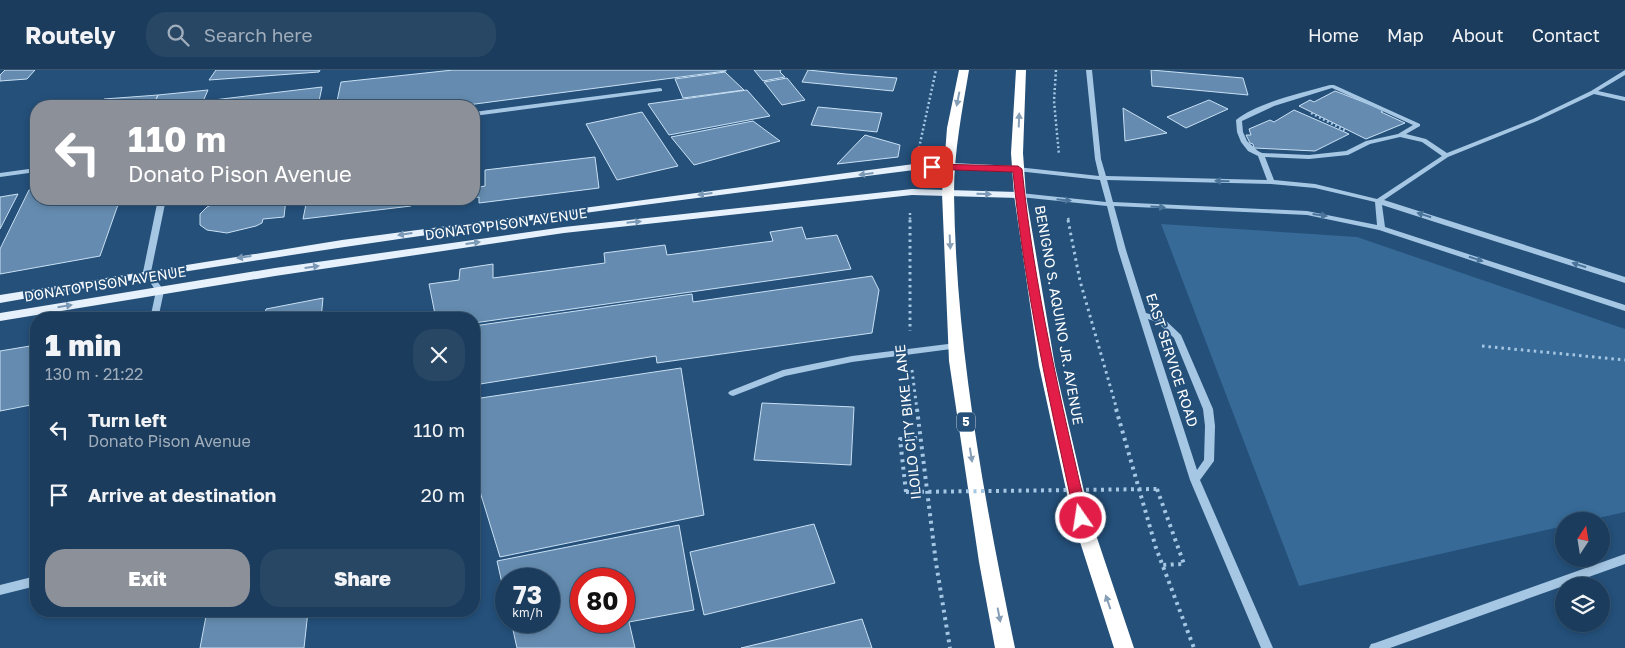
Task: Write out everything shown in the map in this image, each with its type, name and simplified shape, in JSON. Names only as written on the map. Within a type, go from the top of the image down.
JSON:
[{"type":"highway","name":"5","points":[[964,70],[953,128],[948,193],[956,346],[988,562],[1005,648]]},
{"type":"highway","name":"BENIGNO S. AQUINO JR. AVENUE","points":[[1021,70],[1018,169],[1020,195],[1047,366],[1081,518],[1124,648]]},
{"type":"main road","name":"DONATO PISON AVENUE","points":[[0,299],[147,272],[480,222],[914,167],[950,166],[1018,169]]},
{"type":"main road","name":"DONATO PISON AVENUE","points":[[31,312],[564,230],[912,192],[1020,195]]},
{"type":"main road","name":"DONATO PISON AVENUE","points":[[0,317],[30,312]]},
{"type":"street","name":"EAST SERVICE ROAD","points":[[1089,70],[1102,178],[1143,315],[1195,480],[1267,648]]},
{"type":"street","points":[[1378,201],[1446,156],[1535,120],[1593,92],[1624,74]]},
{"type":"street","points":[[1400,136],[1418,125],[1332,86],[1288,101],[1256,109],[1239,120],[1239,132],[1248,150],[1261,155],[1309,156],[1348,153],[1368,142],[1400,136],[1424,140],[1446,156]]},
{"type":"street","points":[[480,113],[660,90]]},
{"type":"street","points":[[1593,92],[1625,100]]},
{"type":"street","points":[[1261,155],[1271,182]]},
{"type":"street","points":[[1018,169],[1102,178],[1271,182],[1315,186],[1378,201],[1625,280]]},
{"type":"street","points":[[0,175],[30,171]]},
{"type":"street","points":[[1020,195],[1109,204],[1307,213],[1382,228],[1625,308]]},
{"type":"street","points":[[1378,201],[1382,228]]},
{"type":"street","points":[[156,312],[160,291],[147,272],[161,205]]},
{"type":"street","points":[[1143,315],[1160,320],[1178,337],[1208,409],[1210,461],[1195,480]]},
{"type":"street","points":[[732,393],[783,373],[852,359],[910,350],[956,346]]},
{"type":"street","points":[[1375,648],[1625,559]]},
{"type":"street","points":[[0,590],[30,582]]},
{"type":"path","points":[[914,167],[936,70]]},
{"type":"path","points":[[1056,70],[1054,101],[1061,173]]},
{"type":"path","points":[[1288,101],[1368,142]]},
{"type":"path","name":"ILOILO CITY BIKE LANE","points":[[912,192],[909,218],[910,350],[919,438],[950,648]]},
{"type":"path","points":[[1065,200],[1080,281],[1162,565],[1194,648]]},
{"type":"path","points":[[1482,346],[1625,360]]},
{"type":"path","points":[[919,438],[900,439],[906,492],[1156,490],[1184,564],[1162,565]]},
{"type":"shaded area","points":[[1161,224],[1357,237],[1625,329],[1625,512],[1610,515],[1610,512],[1555,512],[1555,528],[1299,586]]},
{"type":"building","points":[[5,70],[35,70],[27,79],[0,81],[0,75]]},
{"type":"building","points":[[216,70],[320,70],[319,72],[209,80]]},
{"type":"building","points":[[453,70],[726,70],[480,103],[480,100],[337,100],[341,82]]},
{"type":"building","points":[[754,70],[781,70],[780,72],[785,77],[763,81]]},
{"type":"building","points":[[808,70],[897,78],[893,91],[802,82]]},
{"type":"building","points":[[1151,70],[1243,78],[1248,95],[1152,86]]},
{"type":"building","points":[[725,72],[744,90],[683,98],[675,79]]},
{"type":"building","points":[[787,78],[805,100],[782,105],[764,82]]},
{"type":"building","points":[[322,87],[319,100],[213,100]]},
{"type":"building","points":[[208,90],[204,100],[156,100],[158,95]]},
{"type":"building","points":[[747,90],[770,116],[669,135],[648,104]]},
{"type":"building","points":[[1335,91],[1384,110],[1381,112],[1405,123],[1366,139],[1299,106],[1310,100],[1314,102]]},
{"type":"building","points":[[158,95],[156,100],[104,99]]},
{"type":"building","points":[[1209,100],[1228,109],[1186,128],[1167,117]]},
{"type":"building","points":[[818,107],[882,113],[877,132],[811,125]]},
{"type":"building","points":[[1123,108],[1167,133],[1125,141]]},
{"type":"building","points":[[1294,110],[1349,134],[1315,151],[1254,148],[1246,135],[1251,135],[1249,129],[1270,120],[1274,122]]},
{"type":"building","points":[[642,112],[678,166],[617,180],[586,124]]},
{"type":"building","points":[[753,121],[780,141],[694,165],[671,137]]},
{"type":"building","points":[[865,135],[900,145],[898,157],[837,164]]},
{"type":"building","points":[[595,157],[599,188],[480,203],[480,187],[485,186],[485,170]]},
{"type":"building","points":[[29,190],[30,205],[118,205],[100,256],[0,274],[0,249]]},
{"type":"building","points":[[18,194],[0,229],[0,197]]},
{"type":"building","points":[[211,205],[285,205],[284,217],[263,219],[262,223],[256,226],[227,233],[207,230],[200,225],[200,214]]},
{"type":"building","points":[[306,205],[411,205],[411,206],[303,219]]},
{"type":"building","points":[[802,227],[806,239],[837,235],[851,269],[480,322],[480,312],[435,312],[429,284],[459,280],[460,269],[493,264],[493,278],[605,263],[604,253],[665,245],[667,255],[773,241],[770,232]]},
{"type":"building","points":[[872,276],[879,290],[872,333],[657,363],[656,356],[480,384],[480,325],[692,294],[693,302]]},
{"type":"building","points":[[323,298],[322,312],[265,312],[266,309]]},
{"type":"building","points":[[30,346],[30,405],[0,411],[0,351]]},
{"type":"building","points":[[681,368],[704,515],[500,557],[480,492],[480,398]]},
{"type":"building","points":[[762,403],[854,407],[851,465],[754,460]]},
{"type":"building","points":[[814,524],[835,583],[704,615],[690,552]]},
{"type":"building","points":[[679,525],[694,610],[635,621],[635,568],[570,568],[570,633],[632,633],[635,648],[517,648],[514,633],[560,633],[560,568],[499,568],[497,561]]},
{"type":"building","points":[[206,617],[307,617],[304,648],[200,648]]},
{"type":"building","points":[[862,619],[872,648],[741,648]]},
{"type":"route","points":[[932,167],[1018,169],[1021,206],[1047,366],[1081,518]]}]
